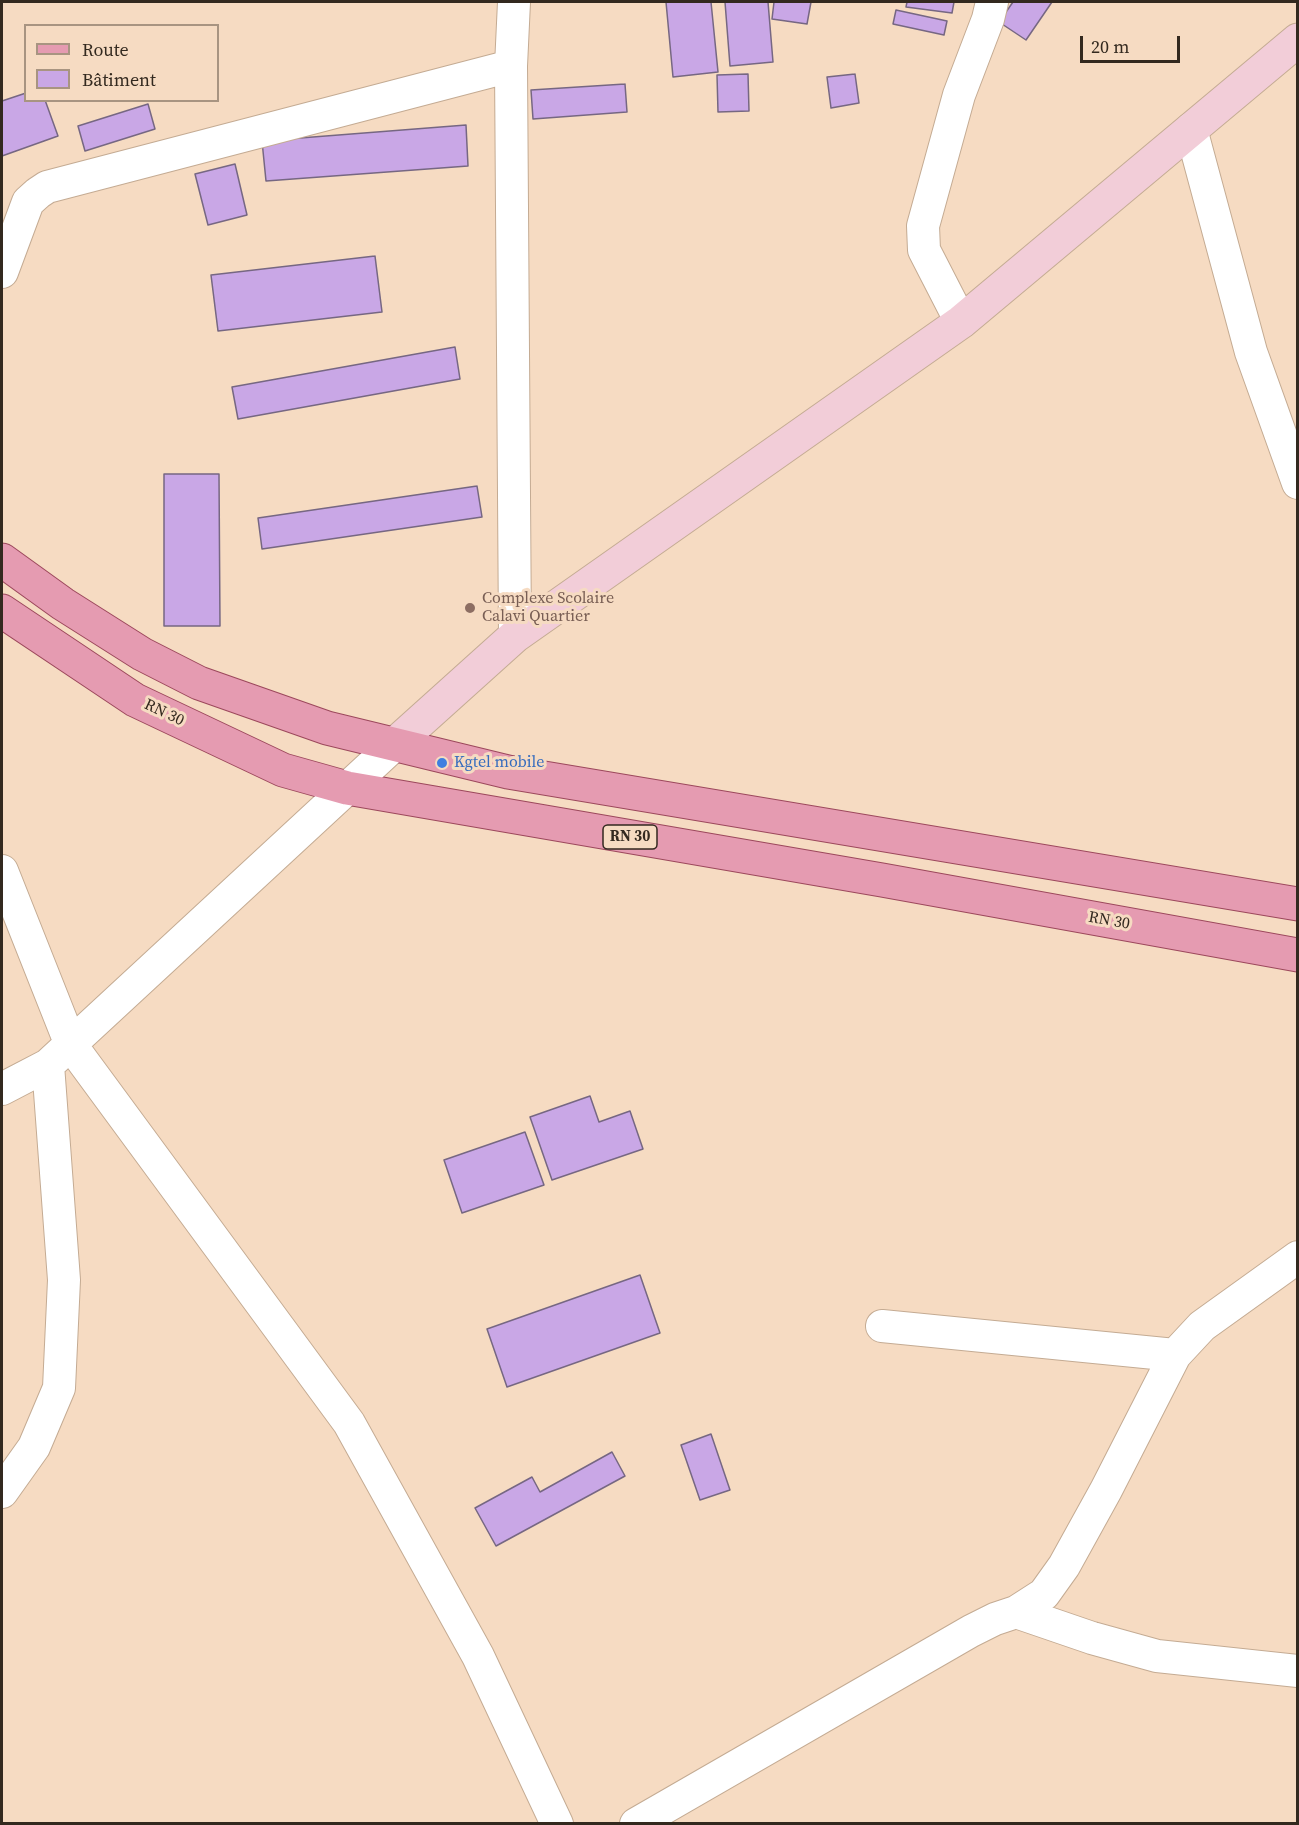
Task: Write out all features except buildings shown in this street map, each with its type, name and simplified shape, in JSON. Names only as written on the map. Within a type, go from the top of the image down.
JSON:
[{"type":"main road","points":[[395,744],[515,636],[961,322],[1298,40]]},
{"type":"main road","points":[[2,560],[141,654],[199,683],[327,728],[508,772],[1298,904]]},
{"type":"main road","name":"RN 30","points":[[2,611],[135,700],[283,770],[347,788],[882,880],[1298,955]]},
{"type":"street","points":[[514,2],[511,66],[515,636]]},
{"type":"street","points":[[961,322],[924,250],[923,226],[959,95],[988,19],[992,2]]},
{"type":"street","points":[[2,272],[28,202],[47,187],[511,66]]},
{"type":"street","points":[[1191,129],[1251,352],[1298,483]]},
{"type":"street","points":[[2,1089],[48,1065],[71,1045],[395,744]]},
{"type":"street","points":[[2,871],[71,1045],[349,1423],[478,1656],[557,1824]]},
{"type":"street","points":[[2,1492],[34,1447],[59,1388],[64,1280],[48,1065]]},
{"type":"street","points":[[636,1824],[971,1631],[1016,1612],[1044,1594],[1064,1566],[1106,1490],[1174,1354],[1202,1326],[1298,1257]]},
{"type":"street","points":[[882,1326],[1174,1354]]},
{"type":"street","points":[[1016,1612],[1092,1638],[1156,1656],[1298,1671]]},
{"type":"place","name":"Complexe Scolaire Calavi Quartier","points":[[470,608]]},
{"type":"place","name":"Kgtel mobile","points":[[442,763]]}]
